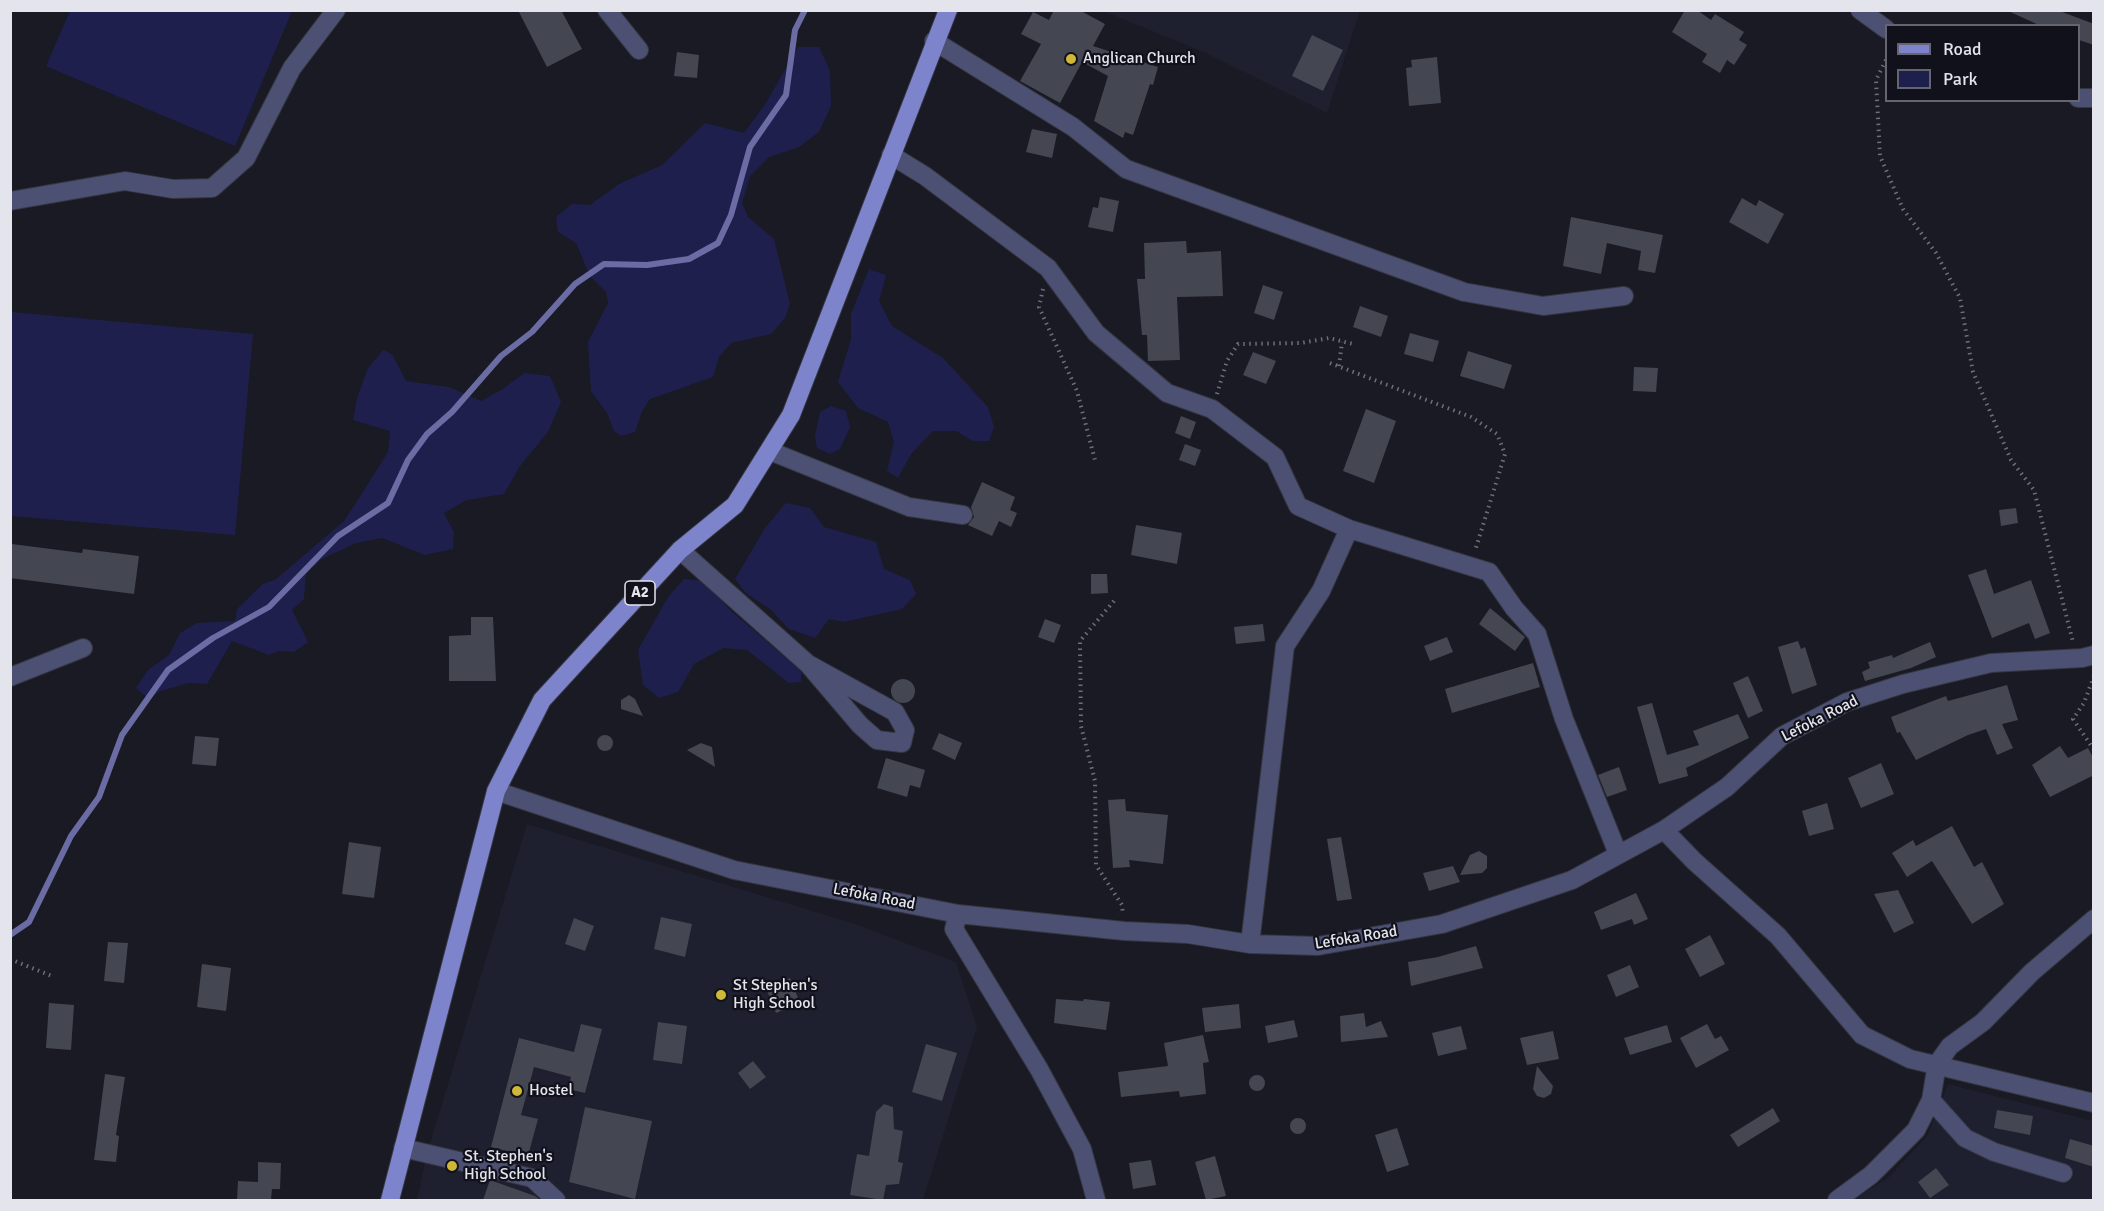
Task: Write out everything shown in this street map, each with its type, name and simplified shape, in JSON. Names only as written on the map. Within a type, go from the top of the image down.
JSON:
[{"type":"main road","name":"A2","points":[[390,1200],[496,791],[542,700],[680,550],[735,505],[791,415],[934,41],[948,10]]},
{"type":"street","points":[[10,201],[125,181],[173,189],[212,188],[246,159],[292,68],[336,10]]},
{"type":"street","points":[[607,10],[639,50]]},
{"type":"street","points":[[1860,10],[1885,28]]},
{"type":"street","points":[[934,41],[1073,127],[1126,169],[1464,292],[1543,306],[1624,296]]},
{"type":"street","points":[[891,155],[925,176],[1048,268],[1096,333],[1167,393],[1212,409],[1275,457],[1298,506],[1349,529],[1489,572],[1514,608],[1538,634],[1564,719],[1618,854]]},
{"type":"street","points":[[770,451],[909,507],[963,515]]},
{"type":"street","points":[[1250,944],[1286,646],[1321,591],[1349,529]]},
{"type":"street","points":[[680,550],[808,664],[860,725],[877,740],[902,743],[905,730],[895,712],[808,664]]},
{"type":"street","points":[[10,677],[83,648]]},
{"type":"street","name":"Lefoka Road","points":[[496,791],[734,870],[958,914],[1124,931],[1188,934],[1250,944],[1318,946],[1442,924],[1572,880],[1664,830],[1727,787],[1782,736],[1847,702],[1903,684],[1991,663],[2088,657]]},
{"type":"street","points":[[1664,830],[1778,936],[1862,1035],[1910,1059],[2094,1103]]},
{"type":"street","points":[[958,914],[954,929],[1039,1069],[1082,1149],[1096,1200]]},
{"type":"street","points":[[1837,1200],[1871,1175],[1916,1130],[1931,1100],[1937,1064],[1950,1046],[1983,1022],[2032,972],[2094,919]]},
{"type":"street","points":[[1931,1100],[1965,1138],[1994,1152],[2063,1173]]},
{"type":"street","points":[[403,1148],[532,1178],[556,1200]]},
{"type":"path","points":[[1885,64],[1876,80],[1880,156],[1904,209],[1936,253],[1960,298],[1973,372],[2011,460],[2034,490],[2071,638],[2088,657]]},
{"type":"path","points":[[1048,268],[1039,307],[1077,391],[1096,464]]},
{"type":"path","points":[[1212,409],[1227,362],[1238,344],[1301,343],[1329,338],[1353,345]]},
{"type":"path","points":[[1339,366],[1342,342]]},
{"type":"path","points":[[1330,363],[1471,417],[1497,434],[1504,454],[1470,566]]},
{"type":"path","points":[[1114,602],[1080,641],[1081,726],[1095,781],[1096,865],[1122,905],[1124,931]]},
{"type":"path","points":[[2094,676],[2084,703],[2073,719],[2094,750]]},
{"type":"path","points":[[10,959],[54,977]]},
{"type":"shaded area","points":[[1103,11],[1360,11],[1327,113],[1206,53]]},
{"type":"shaded area","name":"St Stephen's High School","points":[[527,824],[855,924],[956,962],[977,1027],[923,1200],[417,1200],[427,1153]]},
{"type":"shaded area","points":[[1948,1084],[2093,1121],[2093,1200],[1853,1200],[1889,1177],[1927,1136]]},
{"type":"green space","points":[[70,10],[292,11],[235,146],[46,66]]},
{"type":"green space","points":[[798,47],[819,47],[830,71],[831,106],[819,132],[799,147],[769,157],[750,176],[742,203],[748,217],[774,239],[790,304],[785,318],[771,334],[731,343],[719,357],[713,377],[650,399],[642,411],[635,432],[621,436],[614,431],[607,413],[591,391],[588,342],[608,303],[606,292],[590,276],[576,243],[558,232],[556,217],[572,204],[590,205],[619,184],[662,165],[705,123],[744,133],[766,103]]},
{"type":"green space","points":[[869,269],[886,275],[879,301],[892,326],[943,358],[988,407],[994,427],[989,441],[973,441],[956,431],[933,431],[911,454],[898,478],[887,471],[894,442],[888,422],[858,408],[838,382],[851,339],[851,314]]},
{"type":"green space","points":[[11,312],[253,334],[235,535],[11,516]]},
{"type":"green space","points":[[383,350],[392,354],[406,381],[449,387],[481,401],[503,389],[524,373],[550,376],[561,402],[548,432],[520,466],[504,494],[467,500],[444,513],[454,532],[453,549],[425,555],[382,538],[356,543],[322,559],[306,574],[304,599],[292,610],[308,642],[294,652],[279,651],[269,655],[232,641],[207,684],[189,683],[160,691],[149,699],[136,688],[148,670],[169,655],[180,633],[197,623],[235,621],[237,609],[263,584],[275,580],[344,521],[388,452],[390,431],[353,420],[357,398],[368,368]]},
{"type":"green space","points":[[831,406],[846,411],[850,427],[840,449],[830,454],[817,448],[815,436],[820,412]]},
{"type":"green space","points":[[786,503],[810,508],[824,527],[876,542],[884,569],[910,580],[916,594],[902,609],[844,622],[829,619],[815,638],[789,629],[770,609],[746,593],[735,579],[765,528]]},
{"type":"green space","points":[[684,579],[704,581],[730,610],[801,671],[801,682],[789,683],[747,650],[723,648],[694,664],[678,692],[659,698],[643,685],[638,650],[668,597]]},
{"type":"building","points":[[518,10],[561,10],[582,49],[547,67]]},
{"type":"building","name":"Anglican Church","points":[[1054,10],[1079,10],[1105,24],[1093,46],[1158,67],[1133,135],[1125,132],[1123,138],[1094,121],[1108,76],[1082,62],[1060,103],[1020,81],[1041,44],[1021,34],[1033,12],[1049,20]]},
{"type":"building","points":[[1685,10],[1697,10],[1711,20],[1715,14],[1744,32],[1739,40],[1747,45],[1734,65],[1727,60],[1720,73],[1702,62],[1707,54],[1672,32]]},
{"type":"building","points":[[2006,10],[2057,10],[2094,24],[2094,45],[2080,40],[2080,24],[2037,24]]},
{"type":"building","points":[[1312,35],[1343,50],[1323,91],[1292,76]]},
{"type":"building","points":[[677,52],[699,55],[697,78],[674,76]]},
{"type":"building","points":[[1437,57],[1441,103],[1409,106],[1406,68],[1412,67],[1411,60]]},
{"type":"building","points":[[1032,129],[1057,134],[1052,158],[1026,152]]},
{"type":"building","points":[[1100,197],[1119,201],[1113,232],[1088,227],[1093,207],[1098,208]]},
{"type":"building","points":[[1742,198],[1756,206],[1759,200],[1784,214],[1768,244],[1729,222]]},
{"type":"building","points":[[1571,217],[1663,235],[1655,273],[1638,270],[1641,251],[1607,243],[1601,274],[1563,266]]},
{"type":"building","points":[[1186,241],[1187,253],[1221,251],[1223,296],[1177,297],[1180,360],[1148,361],[1147,335],[1142,335],[1137,279],[1145,279],[1144,243]]},
{"type":"building","points":[[1263,285],[1283,292],[1274,320],[1254,313]]},
{"type":"building","points":[[1360,306],[1388,316],[1381,337],[1353,327]]},
{"type":"building","points":[[1410,333],[1439,341],[1433,362],[1404,354]]},
{"type":"building","points":[[1468,351],[1512,365],[1504,389],[1460,376]]},
{"type":"building","points":[[1253,352],[1276,361],[1266,384],[1243,375]]},
{"type":"building","points":[[1634,367],[1658,368],[1656,392],[1633,391]]},
{"type":"building","points":[[1366,409],[1396,421],[1374,483],[1343,471]]},
{"type":"building","points":[[1181,416],[1196,422],[1190,439],[1175,433]]},
{"type":"building","points":[[1185,444],[1201,450],[1195,466],[1179,460]]},
{"type":"building","points":[[982,482],[1015,497],[1010,510],[1017,513],[1011,527],[999,521],[992,536],[968,525],[974,517],[971,507]]},
{"type":"building","points":[[2016,508],[2018,523],[2001,526],[1999,510]]},
{"type":"building","points":[[1136,525],[1182,533],[1177,564],[1131,555]]},
{"type":"building","points":[[12,544],[82,553],[83,549],[139,556],[134,594],[10,578]]},
{"type":"building","points":[[1986,569],[1994,594],[2031,580],[2050,633],[2035,639],[2029,623],[1992,638],[1968,575]]},
{"type":"building","points":[[1091,574],[1107,574],[1108,593],[1091,594]]},
{"type":"building","points":[[1490,608],[1525,637],[1515,651],[1479,624]]},
{"type":"building","points":[[471,617],[493,617],[496,681],[449,681],[449,636],[471,635]]},
{"type":"building","points":[[1045,619],[1061,625],[1054,643],[1038,637]]},
{"type":"building","points":[[1263,624],[1265,641],[1236,644],[1234,627]]},
{"type":"building","points":[[1447,637],[1453,652],[1430,661],[1424,646]]},
{"type":"building","points":[[1798,641],[1801,649],[1805,647],[1817,685],[1792,694],[1778,647]]},
{"type":"building","points":[[1930,642],[1936,657],[1911,668],[1865,681],[1862,672],[1870,668],[1868,662],[1892,655],[1893,658]]},
{"type":"building","points":[[1533,663],[1540,687],[1452,713],[1445,689]]},
{"type":"building","points":[[1748,676],[1763,711],[1748,718],[1733,683]]},
{"type":"building","points":[[903,679],[912,682],[915,691],[912,700],[903,703],[894,700],[891,691],[894,682]]},
{"type":"building","points":[[2007,685],[2018,720],[2002,724],[2013,748],[1997,755],[1986,729],[1968,735],[1916,760],[1900,732],[1897,733],[1891,717],[1946,696],[1948,701]]},
{"type":"building","points":[[629,695],[635,699],[643,716],[621,709],[621,700]]},
{"type":"building","points":[[1652,703],[1667,755],[1699,745],[1693,731],[1738,714],[1749,738],[1686,768],[1688,776],[1659,784],[1637,707]]},
{"type":"building","points":[[939,733],[962,743],[955,760],[932,749]]},
{"type":"building","points":[[602,735],[608,735],[613,743],[611,749],[602,751],[597,746],[597,740]]},
{"type":"building","points":[[195,736],[219,738],[216,766],[192,764]]},
{"type":"building","points":[[701,743],[712,747],[715,767],[687,750]]},
{"type":"building","points":[[2060,746],[2068,758],[2088,748],[2094,759],[2094,775],[2050,797],[2032,765]]},
{"type":"building","points":[[886,758],[925,770],[920,788],[910,785],[907,797],[877,788]]},
{"type":"building","points":[[1881,763],[1894,794],[1861,808],[1848,778]]},
{"type":"building","points":[[1619,767],[1627,790],[1607,797],[1598,775]]},
{"type":"building","points":[[1125,799],[1126,811],[1168,815],[1163,864],[1129,860],[1130,867],[1113,868],[1108,800]]},
{"type":"building","points":[[1827,803],[1834,829],[1809,836],[1802,811]]},
{"type":"building","points":[[1952,826],[1974,867],[1982,862],[2004,904],[1972,924],[1932,861],[1907,877],[1892,853],[1913,840],[1916,846]]},
{"type":"building","points":[[1341,837],[1352,899],[1337,901],[1327,839]]},
{"type":"building","points":[[349,842],[381,847],[374,898],[342,894]]},
{"type":"building","points":[[1479,851],[1487,856],[1487,868],[1482,873],[1460,875],[1470,855]]},
{"type":"building","points":[[1453,866],[1460,882],[1429,891],[1423,873]]},
{"type":"building","points":[[1898,890],[1914,923],[1894,933],[1874,894]]},
{"type":"building","points":[[1636,893],[1648,919],[1634,925],[1632,919],[1601,930],[1594,912]]},
{"type":"building","points":[[661,917],[692,924],[685,957],[654,949]]},
{"type":"building","points":[[574,918],[594,926],[585,951],[565,944]]},
{"type":"building","points":[[1710,935],[1725,964],[1700,977],[1685,949]]},
{"type":"building","points":[[108,942],[128,943],[124,983],[104,981]]},
{"type":"building","points":[[1476,946],[1483,968],[1411,986],[1408,962],[1438,957]]},
{"type":"building","points":[[202,964],[231,968],[226,1011],[197,1007]]},
{"type":"building","points":[[1630,965],[1639,987],[1616,997],[1607,975]]},
{"type":"building","points":[[790,978],[800,1003],[776,1013],[766,988]]},
{"type":"building","points":[[1056,999],[1110,1002],[1106,1030],[1054,1023]]},
{"type":"building","points":[[49,1003],[74,1005],[71,1050],[46,1048]]},
{"type":"building","points":[[1239,1004],[1241,1028],[1205,1032],[1202,1008]]},
{"type":"building","points":[[1364,1013],[1366,1027],[1381,1021],[1388,1037],[1341,1042],[1340,1016]]},
{"type":"building","points":[[1294,1020],[1298,1037],[1268,1043],[1265,1026]]},
{"type":"building","points":[[658,1022],[687,1026],[682,1064],[653,1060]]},
{"type":"building","name":"Hostel","points":[[581,1024],[602,1029],[585,1093],[568,1089],[571,1077],[534,1067],[521,1115],[538,1119],[528,1156],[491,1147],[519,1038],[574,1052]]},
{"type":"building","points":[[1707,1024],[1715,1039],[1721,1036],[1729,1050],[1696,1068],[1680,1038]]},
{"type":"building","points":[[1667,1025],[1672,1042],[1630,1055],[1624,1038]]},
{"type":"building","points":[[1461,1026],[1467,1049],[1438,1056],[1432,1033]]},
{"type":"building","points":[[1553,1031],[1559,1059],[1527,1065],[1520,1038]]},
{"type":"building","points":[[1203,1035],[1209,1062],[1203,1063],[1206,1094],[1180,1097],[1179,1091],[1121,1097],[1118,1072],[1168,1066],[1164,1043]]},
{"type":"building","points":[[926,1044],[957,1053],[942,1101],[912,1092]]},
{"type":"building","points":[[753,1061],[766,1077],[750,1089],[738,1073]]},
{"type":"building","points":[[1537,1066],[1553,1086],[1551,1094],[1544,1098],[1537,1096],[1533,1089]]},
{"type":"building","points":[[105,1074],[125,1077],[116,1135],[119,1136],[116,1162],[94,1160]]},
{"type":"building","points":[[1257,1075],[1263,1077],[1265,1083],[1263,1089],[1257,1091],[1251,1089],[1249,1083],[1251,1077]]},
{"type":"building","points":[[884,1104],[893,1107],[894,1129],[903,1131],[898,1162],[903,1163],[899,1184],[886,1185],[883,1200],[850,1195],[857,1154],[869,1156],[876,1112]]},
{"type":"building","points":[[585,1107],[652,1121],[635,1199],[569,1182]]},
{"type":"building","points":[[1773,1108],[1780,1121],[1738,1147],[1730,1135]]},
{"type":"building","points":[[1997,1110],[2033,1116],[2030,1135],[1994,1128]]},
{"type":"building","points":[[1298,1118],[1304,1120],[1306,1126],[1304,1132],[1298,1134],[1292,1132],[1290,1126],[1292,1120]]},
{"type":"building","points":[[1397,1128],[1409,1165],[1387,1172],[1375,1135]]},
{"type":"building","points":[[2070,1139],[2094,1146],[2094,1167],[2065,1158]]},
{"type":"building","points":[[1215,1156],[1226,1196],[1206,1200],[1195,1162]]},
{"type":"building","points":[[1151,1160],[1156,1185],[1133,1189],[1129,1163]]},
{"type":"building","points":[[258,1162],[281,1163],[280,1189],[272,1189],[271,1200],[237,1200],[238,1181],[258,1182]]},
{"type":"building","points":[[1936,1168],[1949,1185],[1930,1198],[1918,1182]]},
{"type":"building","points":[[490,1180],[535,1196],[540,1200],[483,1200]]},
{"type":"waterway","points":[[10,935],[29,922],[71,836],[99,797],[122,735],[168,670],[213,638],[269,607],[338,536],[388,503],[408,460],[427,434],[452,412],[501,356],[532,332],[575,284],[604,264],[647,265],[689,259],[718,243],[731,215],[750,147],[786,95],[795,30],[805,10]]},
{"type":"place","name":"Anglican Church","points":[[1071,59]]},
{"type":"place","name":"St Stephen's High School","points":[[721,995]]},
{"type":"place","name":"Hostel","points":[[517,1091]]},
{"type":"place","name":"St. Stephen's High School","points":[[452,1166]]}]
